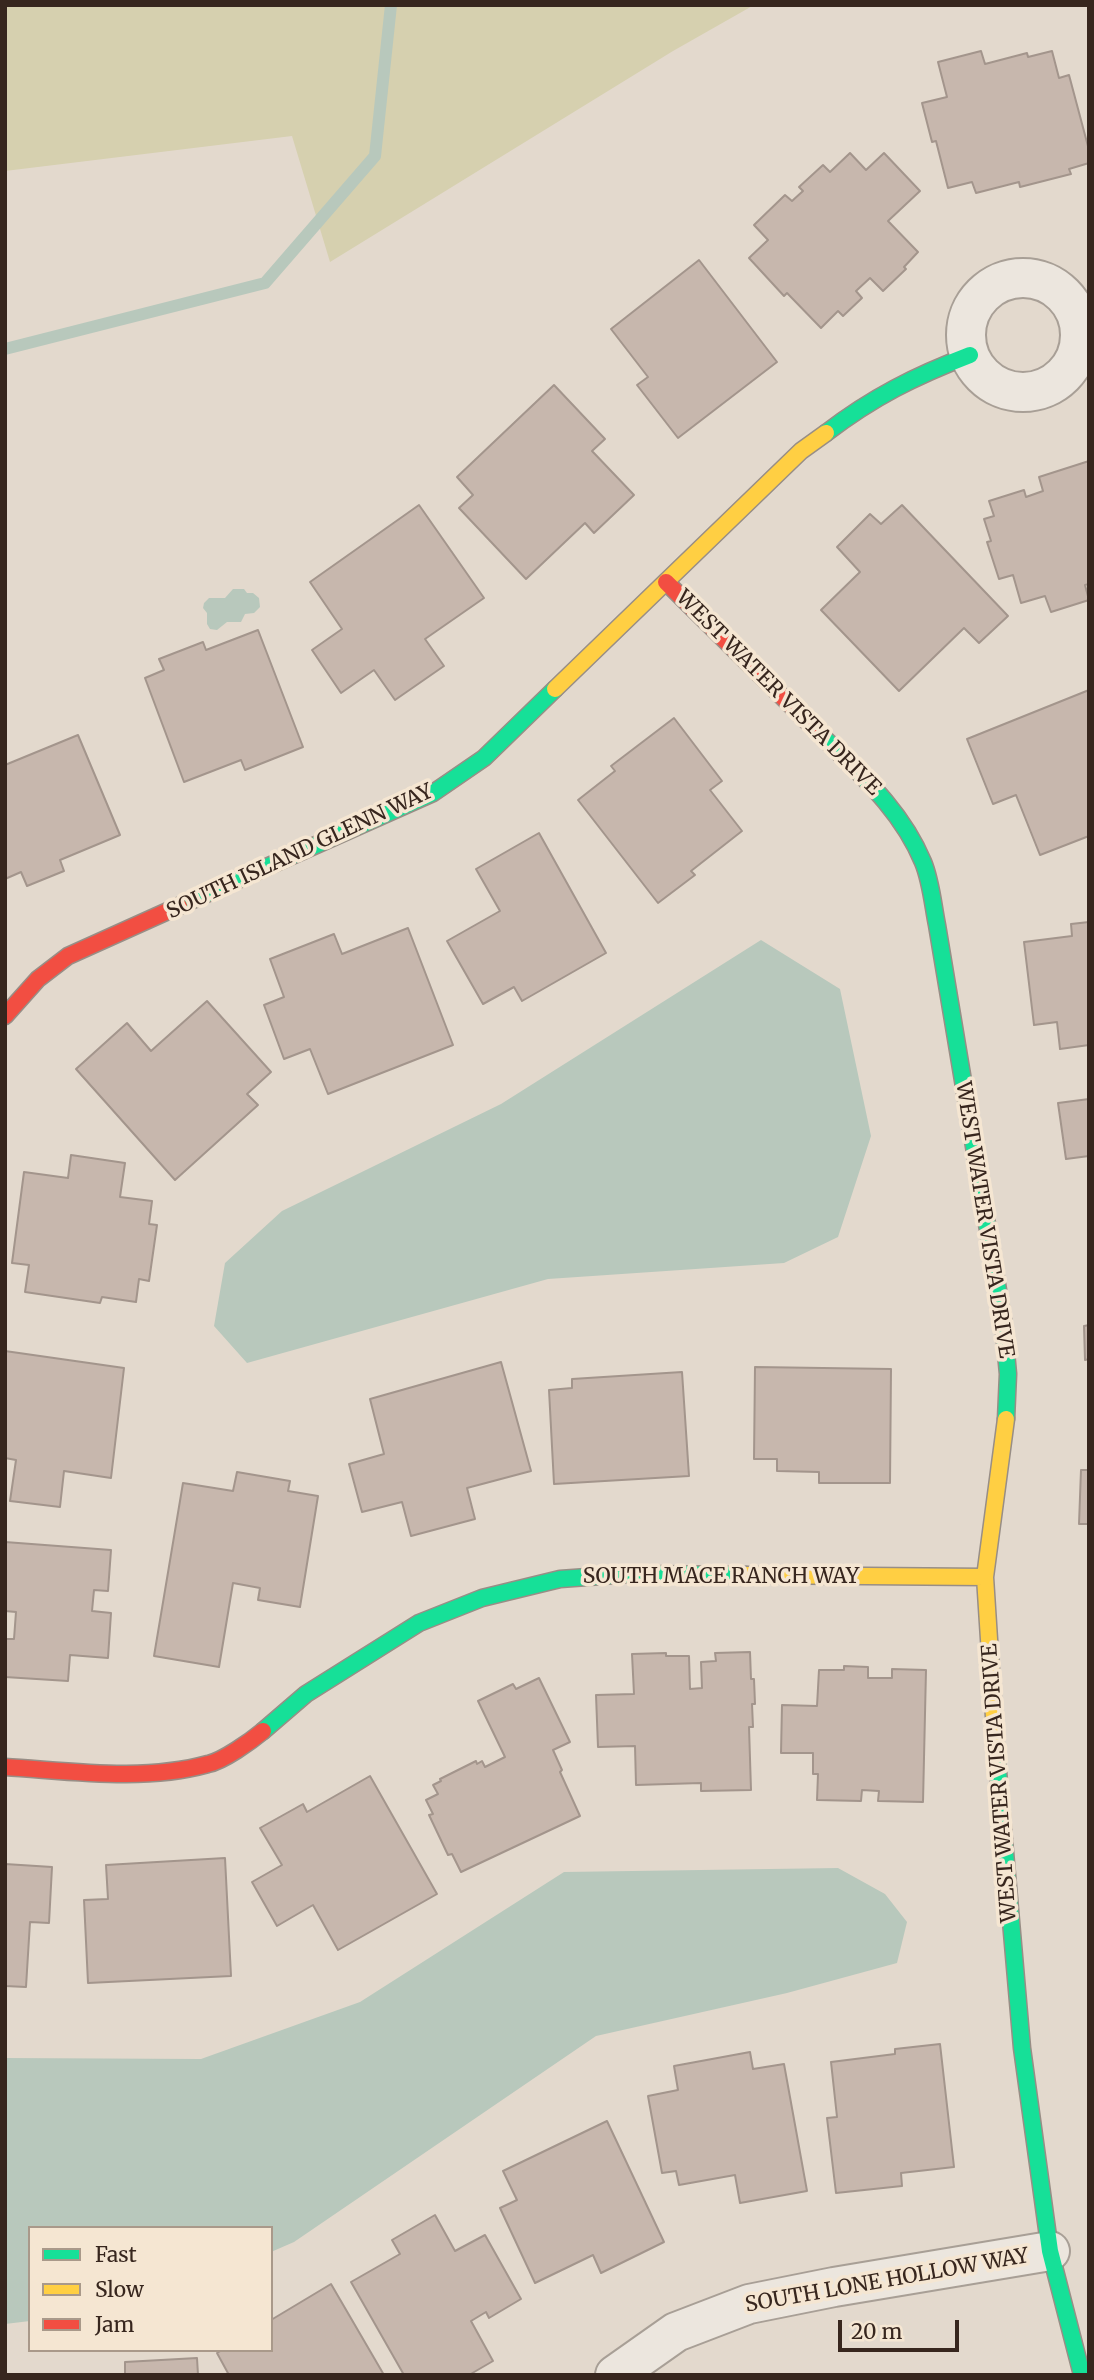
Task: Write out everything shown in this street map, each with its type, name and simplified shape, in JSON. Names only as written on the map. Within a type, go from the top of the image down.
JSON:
[{"type":"street","name":"SOUTH ISLAND GLENN WAY","points":[[5,1016],[38,979],[68,957],[433,793],[484,758],[812,443],[856,410],[916,376],[970,355]]},
{"type":"street","name":"WEST WATER VISTA DRIVE","points":[[666,582],[871,785],[903,821],[924,864],[937,925],[1003,1320],[1008,1374],[1006,1430],[985,1577],[995,1741],[1022,2049],[1050,2251],[1082,2375]]},
{"type":"street","name":"SOUTH MACE RANCH WAY","points":[[5,1767],[159,1773],[211,1764],[257,1735],[306,1693],[419,1623],[482,1598],[559,1579],[629,1574],[985,1577]]},
{"type":"street","name":"SOUTH LONE HOLLOW WAY","points":[[615,2375],[677,2332],[749,2304],[1050,2251]]},
{"type":"shaded area","points":[[5,5],[754,5],[673,51],[330,262],[292,136],[5,171]]},
{"type":"shaded area","points":[[233,589],[244,589],[247,593],[253,593],[259,598],[260,607],[254,613],[245,614],[241,622],[227,622],[217,630],[210,629],[204,603],[209,598],[225,598]]},
{"type":"shaded area","points":[[761,940],[840,989],[871,1136],[838,1237],[784,1263],[548,1279],[247,1363],[214,1326],[225,1263],[282,1211],[501,1104]]},
{"type":"shaded area","points":[[838,1868],[885,1894],[907,1922],[897,1963],[787,1993],[596,2036],[294,2242],[273,2251],[273,2226],[28,2226],[28,2321],[5,2324],[5,2058],[201,2059],[360,2002],[564,1872]]},
{"type":"building","points":[[981,51],[985,64],[1027,53],[1028,57],[1052,51],[1059,78],[1069,75],[1089,150],[1089,163],[1069,169],[1071,174],[1020,187],[1019,182],[976,193],[972,182],[948,188],[936,141],[932,142],[922,103],[947,97],[938,62]]},
{"type":"building","points":[[850,153],[866,170],[884,153],[920,191],[888,221],[918,252],[904,267],[906,269],[883,291],[870,278],[856,291],[862,298],[843,316],[838,311],[821,328],[787,293],[784,296],[749,258],[768,240],[754,225],[785,195],[792,201],[803,191],[799,187],[823,165],[830,172]]},
{"type":"building","points":[[699,260],[777,362],[678,438],[637,385],[648,377],[611,329]]},
{"type":"building","points":[[554,385],[605,439],[592,451],[634,495],[594,533],[585,523],[526,579],[459,508],[473,495],[457,477]]},
{"type":"building","points":[[1089,461],[1089,584],[1085,585],[1089,600],[1051,612],[1045,596],[1021,603],[1013,575],[999,579],[987,542],[991,541],[984,519],[994,516],[989,501],[1024,490],[1026,497],[1043,491],[1039,477]]},
{"type":"building","points":[[419,505],[484,598],[425,639],[444,666],[395,700],[374,670],[341,693],[312,650],[342,629],[310,582]]},
{"type":"building","points":[[902,505],[1008,616],[979,643],[964,628],[899,691],[821,610],[860,572],[837,547],[870,514],[881,524]]},
{"type":"building","points":[[258,630],[303,747],[245,770],[241,760],[184,782],[145,678],[164,670],[159,659],[203,642],[206,650]]},
{"type":"building","points":[[1089,690],[1089,836],[1040,855],[1016,795],[993,804],[967,739]]},
{"type":"building","points":[[674,718],[722,781],[710,790],[742,831],[691,871],[695,875],[658,903],[578,800],[615,771],[611,766]]},
{"type":"building","points":[[78,735],[120,835],[60,860],[64,871],[27,886],[21,872],[5,879],[5,765]]},
{"type":"building","points":[[539,833],[606,953],[522,1001],[514,987],[483,1004],[447,941],[500,911],[476,869]]},
{"type":"building","points":[[1089,922],[1089,1045],[1060,1049],[1057,1022],[1034,1025],[1024,942],[1072,936],[1071,924]]},
{"type":"building","points":[[408,928],[453,1045],[328,1094],[310,1049],[284,1059],[264,1005],[284,997],[270,959],[334,934],[342,954]]},
{"type":"building","points":[[207,1001],[271,1072],[247,1094],[258,1105],[175,1180],[76,1069],[127,1023],[151,1051]]},
{"type":"building","points":[[1089,1099],[1089,1156],[1066,1159],[1058,1103]]},
{"type":"building","points":[[71,1155],[125,1163],[120,1197],[152,1201],[149,1224],[157,1225],[149,1281],[139,1279],[136,1302],[102,1297],[100,1303],[25,1292],[29,1265],[12,1263],[24,1172],[68,1178]]},
{"type":"building","points":[[1089,1325],[1089,1359],[1085,1360],[1084,1326]]},
{"type":"building","points":[[5,1351],[124,1368],[111,1478],[64,1471],[60,1507],[10,1501],[16,1460],[5,1458]]},
{"type":"building","points":[[501,1362],[531,1471],[467,1488],[475,1519],[411,1536],[402,1502],[362,1512],[349,1464],[384,1454],[370,1399]]},
{"type":"building","points":[[755,1367],[891,1369],[890,1483],[819,1483],[819,1472],[777,1471],[777,1459],[754,1459]]},
{"type":"building","points":[[682,1372],[689,1476],[554,1484],[549,1390],[572,1388],[572,1379]]},
{"type":"building","points":[[1081,1470],[1089,1470],[1089,1524],[1079,1524]]},
{"type":"building","points":[[237,1472],[290,1481],[288,1491],[318,1496],[300,1607],[258,1600],[260,1588],[233,1583],[219,1667],[154,1656],[183,1483],[233,1491]]},
{"type":"building","points":[[5,1542],[111,1550],[108,1591],[94,1590],[92,1611],[111,1613],[108,1658],[70,1655],[68,1681],[5,1677],[5,1639],[14,1639],[16,1612],[5,1611]]},
{"type":"building","points":[[750,1652],[755,1704],[752,1704],[753,1727],[749,1727],[751,1790],[701,1791],[701,1783],[636,1785],[635,1746],[598,1747],[596,1695],[634,1694],[632,1654],[666,1653],[666,1656],[689,1656],[690,1689],[702,1688],[701,1662],[716,1661],[715,1653]]},
{"type":"building","points":[[844,1666],[868,1667],[868,1678],[892,1678],[892,1669],[926,1670],[923,1802],[878,1801],[879,1791],[862,1790],[861,1801],[817,1800],[818,1774],[813,1774],[813,1753],[781,1753],[782,1705],[817,1706],[819,1670],[844,1670]]},
{"type":"building","points":[[539,1678],[570,1742],[553,1750],[580,1816],[461,1872],[452,1854],[448,1855],[429,1815],[433,1814],[426,1800],[438,1794],[433,1785],[441,1781],[440,1779],[476,1761],[477,1764],[482,1761],[485,1767],[505,1757],[478,1701],[513,1684],[516,1689]]},
{"type":"building","points":[[370,1776],[437,1894],[338,1950],[313,1905],[277,1926],[252,1882],[282,1865],[260,1828],[303,1804],[307,1812]]},
{"type":"building","points":[[225,1858],[231,1976],[88,1983],[84,1900],[108,1899],[106,1865]]},
{"type":"building","points":[[5,1864],[52,1867],[49,1923],[30,1922],[26,1987],[5,1986]]},
{"type":"building","points":[[940,2044],[954,2167],[901,2173],[902,2186],[836,2193],[827,2118],[837,2117],[831,2062],[895,2054],[895,2049]]},
{"type":"building","points":[[750,2052],[753,2069],[784,2064],[807,2191],[740,2203],[735,2175],[679,2185],[676,2171],[662,2173],[648,2096],[678,2090],[674,2066]]},
{"type":"building","points":[[607,2121],[664,2242],[601,2273],[593,2255],[535,2283],[500,2208],[517,2200],[503,2171]]},
{"type":"building","points":[[435,2215],[455,2251],[485,2235],[521,2299],[489,2318],[486,2312],[471,2321],[493,2361],[469,2375],[404,2375],[351,2282],[400,2254],[392,2240]]},
{"type":"building","points":[[331,2284],[384,2375],[229,2375],[217,2353],[273,2352],[273,2319]]},
{"type":"building","points":[[197,2358],[198,2375],[125,2375],[125,2362]]},
{"type":"waterway","points":[[5,349],[265,283],[375,156],[391,5]]},
{"type":"traffic: fast","points":[[826,433],[895,388],[970,355]]},
{"type":"traffic: fast","points":[[179,906],[433,793],[484,758],[555,689]]},
{"type":"traffic: fast","points":[[819,733],[891,808],[914,843],[928,877],[1003,1320],[1008,1374],[1006,1419]]},
{"type":"traffic: fast","points":[[263,1731],[306,1694],[419,1623],[482,1598],[560,1579],[629,1574],[746,1575]]},
{"type":"traffic: fast","points":[[996,1748],[1022,2048],[1050,2251],[1082,2375]]},
{"type":"traffic: slow","points":[[555,689],[801,451],[826,433]]},
{"type":"traffic: slow","points":[[996,1748],[985,1577],[1006,1419]]},
{"type":"traffic: slow","points":[[746,1575],[985,1577]]},
{"type":"traffic: jam","points":[[666,582],[819,733]]},
{"type":"traffic: jam","points":[[5,1016],[38,979],[68,956],[179,906]]},
{"type":"traffic: jam","points":[[5,1767],[107,1774],[158,1773],[221,1759],[263,1731]]}]
